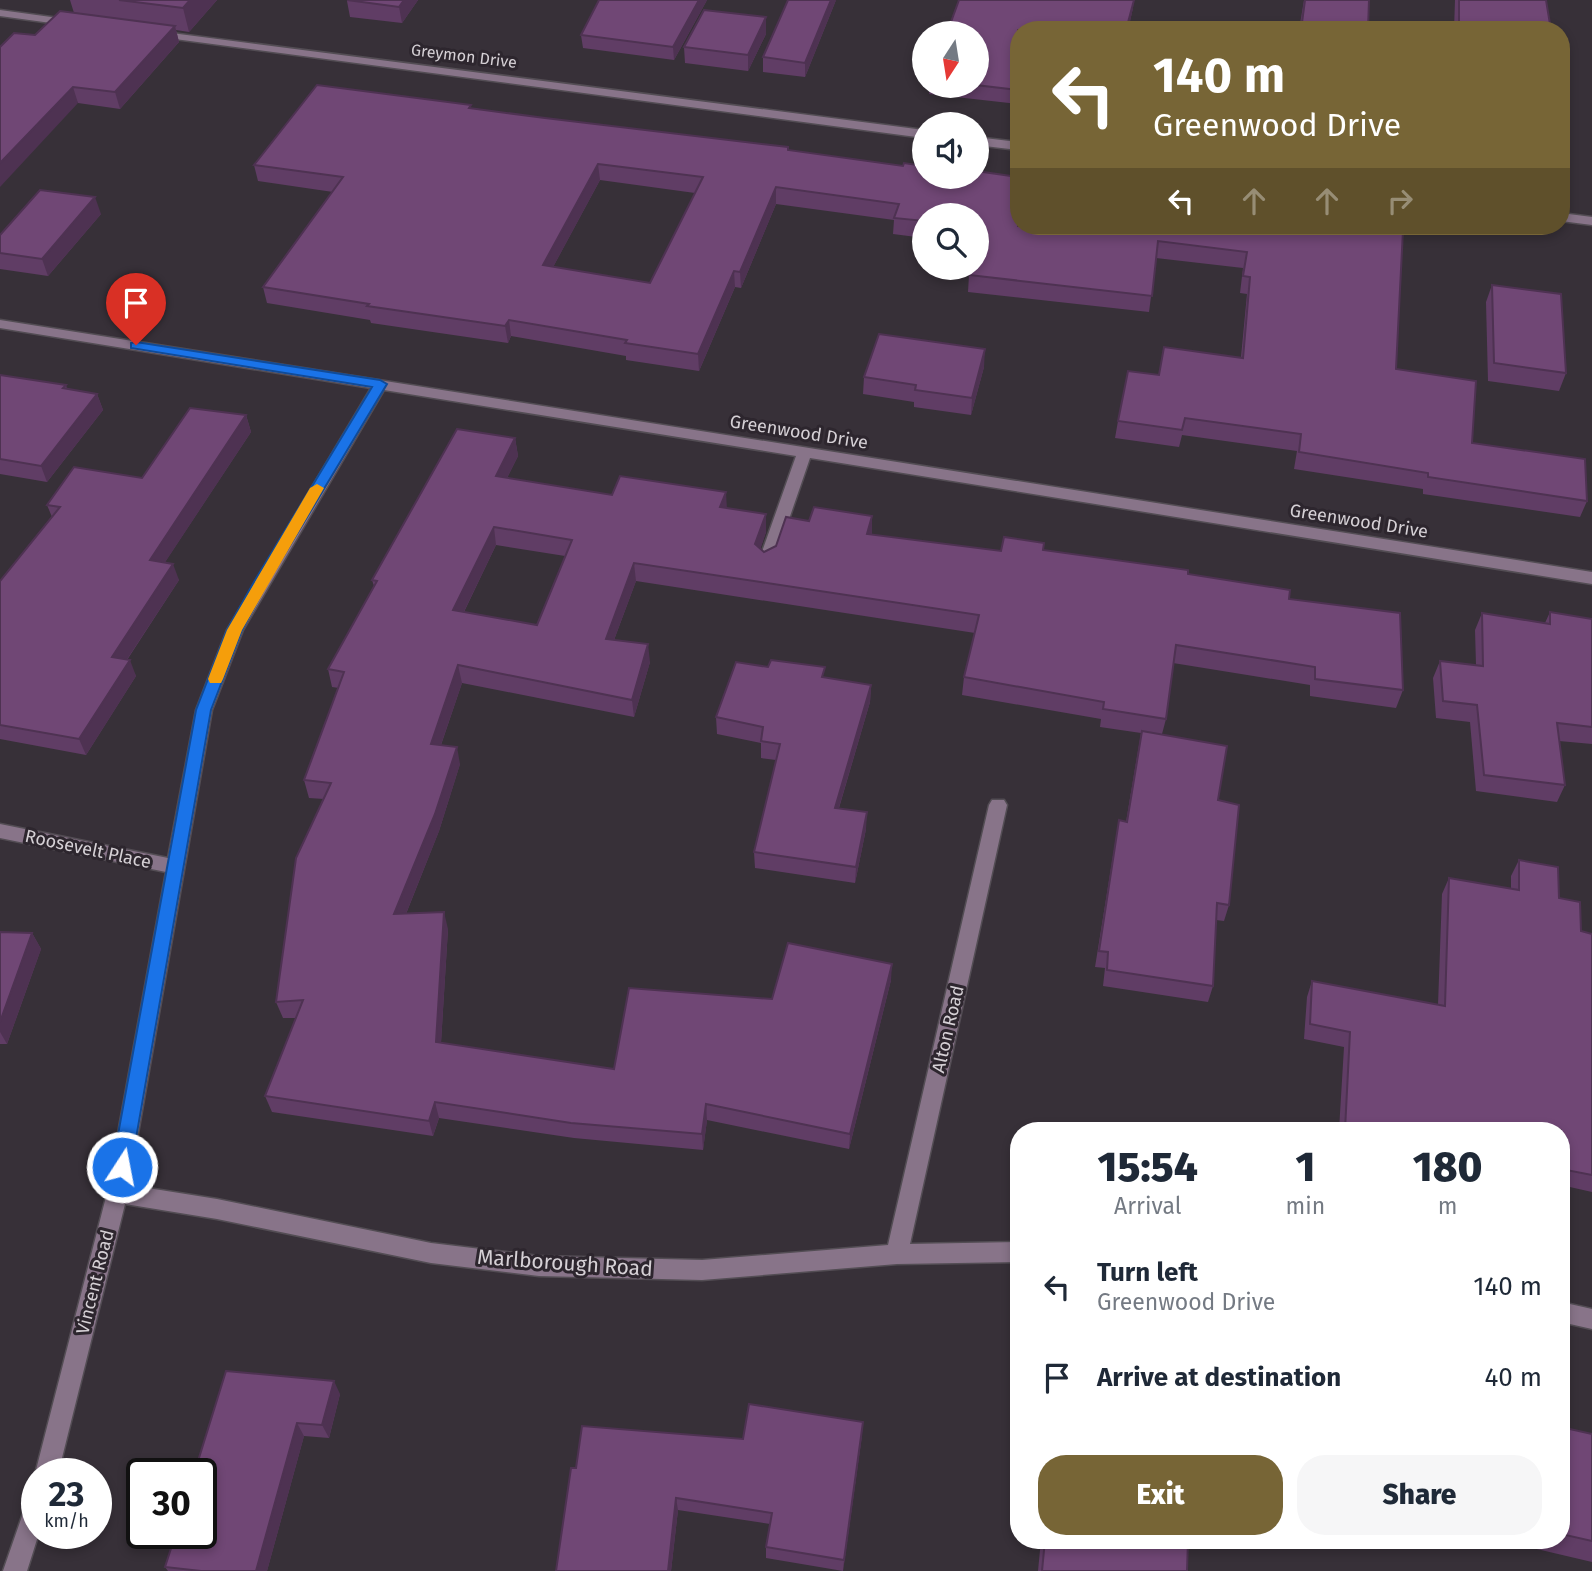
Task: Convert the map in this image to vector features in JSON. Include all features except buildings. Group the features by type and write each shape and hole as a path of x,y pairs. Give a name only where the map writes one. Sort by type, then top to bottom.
{"street":[{"path":"0,13 80,24"},
{"name":"Greymon Drive","path":"149,33 912,132"},
{"path":"989,143 1010,145"},
{"path":"1570,218 1592,221"},
{"name":"Greenwood Drive","path":"0,324 1592,578"},
{"name":"Vincent Road","path":"50,1458 117,1193 204,710 234,630 380,384"},
{"path":"766,563 805,452"},
{"name":"Alton Road","path":"897,1254 998,804"},
{"name":"Roosevelt Place","path":"0,831 176,867"},
{"name":"Marlborough Road","path":"117,1193 218,1209 431,1253 539,1266 702,1270 897,1254 1010,1252"},
{"path":"1570,1314 1592,1319"},
{"path":"15,1571 22,1549"}],"slow traffic":[{"path":"215,679 234,630 317,488"}],"route":[{"path":"122,1167 161,960 186,796 204,710 234,630 380,384 136,345"}]}
